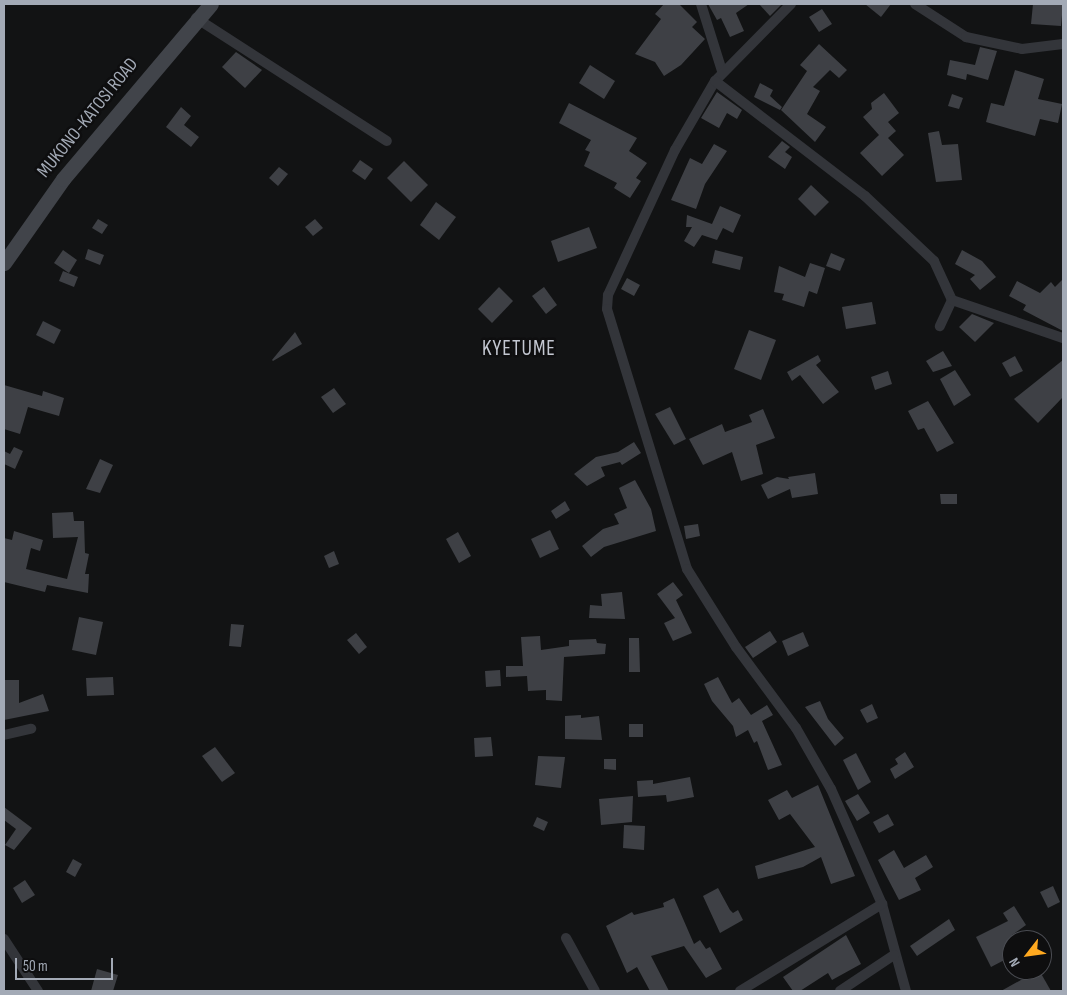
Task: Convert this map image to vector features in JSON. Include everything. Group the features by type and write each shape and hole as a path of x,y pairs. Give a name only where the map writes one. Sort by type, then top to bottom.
{"main road":[{"name":"MUKONO-KATOSI ROAD","path":"4,263 63,179 196,18 211,4"}],"street":[{"path":"701,4 722,71"},
{"path":"791,4 722,71 675,150 608,295 609,322 687,569 736,647 796,728 831,790 882,904 894,955 906,991"},
{"path":"915,4 966,37 1022,49 1063,44"},
{"path":"196,18 387,141"},
{"path":"715,82 865,196 934,261 952,300 1063,338"},
{"path":"940,326 952,300"},
{"path":"4,735 31,729"},
{"path":"740,991 882,904"},
{"path":"566,938 595,991"},
{"path":"4,940 38,991"},
{"path":"840,991 894,955"}],"building":[{"path":"664,4 679,4 697,22 692,27 705,39 681,65 664,76 655,62 635,54 661,19 655,14"},
{"path":"708,4 749,4 736,13 744,31 730,37 721,18 717,20"},
{"path":"759,4 782,4 770,16"},
{"path":"865,4 891,4 881,17"},
{"path":"1033,4 1063,4 1061,26 1031,24"},
{"path":"822,9 832,24 819,32 809,17"},
{"path":"819,44 847,70 839,78 830,70 813,87 820,91 807,114 826,127 815,142 781,110 807,71 800,65"},
{"path":"980,47 997,51 988,80 967,74 966,80 947,75 950,60 975,65"},
{"path":"236,52 262,70 245,88 222,67"},
{"path":"590,65 615,81 604,99 579,83"},
{"path":"1015,70 1044,79 1038,99 1062,104 1058,123 1040,119 1035,136 986,122 991,103 1004,106"},
{"path":"760,83 773,90 770,96 782,107 780,110 754,97"},
{"path":"717,92 742,110 737,119 727,113 719,128 701,118"},
{"path":"884,93 899,113 888,122 896,131 888,138 904,155 882,176 860,153 879,135 863,117 872,109 871,103"},
{"path":"952,94 963,98 959,109 948,106"},
{"path":"569,103 637,138 629,151 647,163 636,178 641,181 630,198 614,188 617,183 584,166 590,152 585,150 591,140 559,123"},
{"path":"181,107 191,116 184,125 199,137 191,147 166,127"},
{"path":"939,131 942,145 958,144 962,180 936,182 928,133"},
{"path":"782,141 790,147 785,152 792,157 785,169 768,157"},
{"path":"714,144 727,151 705,184 696,209 671,200 690,158 702,164"},
{"path":"360,160 373,169 365,180 352,171"},
{"path":"404,161 428,185 411,202 387,178"},
{"path":"279,167 288,174 278,186 269,178"},
{"path":"811,185 829,202 815,216 798,199"},
{"path":"436,202 456,217 439,240 420,225"},
{"path":"720,206 741,215 733,233 723,228 717,240 702,235 694,247 684,241 692,227 686,227 687,215 712,224"},
{"path":"98,219 108,225 102,234 92,228"},
{"path":"315,219 323,228 313,236 305,227"},
{"path":"589,227 597,248 558,262 551,241"},
{"path":"88,249 104,255 100,265 85,259"},
{"path":"63,250 77,260 69,273 54,263"},
{"path":"715,250 743,257 740,270 712,263"},
{"path":"962,250 982,261 996,277 980,290 970,279 975,275 955,264"},
{"path":"831,253 845,259 840,271 826,266"},
{"path":"810,263 825,268 817,294 809,291 804,307 782,300 784,294 774,292 779,266 805,277"},
{"path":"63,271 78,277 74,287 59,281"},
{"path":"627,278 640,285 634,296 621,289"},
{"path":"1063,279 1063,331 1023,310 1026,305 1009,296 1017,281 1040,293 1051,282 1055,287"},
{"path":"499,287 513,301 492,323 478,309"},
{"path":"544,287 557,305 546,314 532,296"},
{"path":"872,302 876,324 846,329 842,307"},
{"path":"972,314 994,323 975,342 959,327"},
{"path":"43,321 61,330 54,344 36,335"},
{"path":"749,330 776,340 761,380 734,369"},
{"path":"295,332 302,344 273,361 272,360"},
{"path":"943,351 952,366 933,372 926,361"},
{"path":"818,355 821,361 816,365 839,392 823,404 800,375 792,381 787,372"},
{"path":"1015,356 1023,371 1010,377 1002,363"},
{"path":"1063,360 1063,397 1038,423 1014,399"},
{"path":"955,370 971,395 954,406 940,379"},
{"path":"888,371 892,384 875,390 871,377"},
{"path":"4,385 42,396 43,391 64,398 59,416 28,407 20,434 4,429"},
{"path":"334,388 346,404 333,413 321,397"},
{"path":"928,401 954,443 937,452 924,428 918,430 908,411"},
{"path":"670,407 686,439 674,445 655,414"},
{"path":"763,409 775,438 756,445 763,474 741,481 732,452 703,465 689,439 722,424 725,432 752,422 749,415"},
{"path":"634,442 641,453 622,465 620,462 601,467 605,476 587,486 574,474 596,457 618,452"},
{"path":"14,447 23,451 15,469 4,464 4,451 10,454"},
{"path":"100,459 113,465 100,493 86,489"},
{"path":"815,473 818,494 792,498 790,489 768,499 761,485 777,477 789,479 788,477"},
{"path":"635,480 651,509 656,531 604,547 591,557 582,546 603,529 619,524 614,514 627,508 619,488"},
{"path":"940,494 957,494 957,504 941,504"},
{"path":"565,501 570,510 556,519 551,511"},
{"path":"73,512 74,521 84,521 85,553 89,554 85,574 89,574 88,593 47,585 45,592 4,582 4,538 12,540 14,531 43,540 40,551 31,548 26,569 67,579 78,537 53,538 52,513"},
{"path":"698,524 700,536 686,539 684,526"},
{"path":"550,530 559,549 540,558 531,539"},
{"path":"458,532 471,556 459,563 446,539"},
{"path":"334,551 339,564 329,568 324,556"},
{"path":"673,582 683,595 676,600 692,633 673,641 664,623 675,618 657,594"},
{"path":"622,592 625,619 589,618 590,605 602,606 601,594"},
{"path":"79,617 103,622 96,655 72,650"},
{"path":"231,624 244,625 241,647 229,646"},
{"path":"770,631 777,642 753,658 745,647"},
{"path":"803,632 809,646 788,656 782,641"},
{"path":"356,633 367,647 359,654 347,640"},
{"path":"540,636 541,650 569,646 569,640 596,639 597,643 606,644 605,654 564,657 562,701 546,700 546,690 528,691 527,676 506,677 506,666 523,666 521,637"},
{"path":"629,638 639,638 640,672 629,672"},
{"path":"500,670 501,686 486,687 485,671"},
{"path":"113,677 114,695 87,696 86,678"},
{"path":"718,677 732,703 739,698 751,715 767,705 773,715 762,721 782,765 768,770 757,741 754,743 748,730 736,737 733,726 712,701 704,684"},
{"path":"4,680 19,680 19,703 43,694 49,711 4,720"},
{"path":"820,701 828,719 844,738 835,746 805,707"},
{"path":"872,704 878,718 867,723 860,710"},
{"path":"581,715 581,718 599,716 602,740 565,739 565,716"},
{"path":"629,724 643,724 643,737 629,737"},
{"path":"491,737 493,756 475,757 474,738"},
{"path":"215,747 235,773 222,782 202,756"},
{"path":"905,752 914,767 895,779 890,769 898,764 895,759"},
{"path":"856,753 871,782 858,790 843,760"},
{"path":"538,756 565,757 561,788 535,785"},
{"path":"604,759 616,759 616,770 604,769"},
{"path":"690,777 694,797 667,802 666,795 638,797 637,781 653,780 653,784"},
{"path":"818,785 855,876 831,884 821,857 803,867 758,879 755,866 815,847 790,814 779,820 768,800 787,790 792,798"},
{"path":"858,794 870,813 857,821 845,801"},
{"path":"633,796 632,822 601,825 599,799"},
{"path":"4,807 32,828 14,850 5,845 16,829 4,820"},
{"path":"888,814 894,825 879,833 873,822"},
{"path":"537,817 548,822 544,831 533,826"},
{"path":"624,825 645,826 644,850 623,848"},
{"path":"894,850 904,868 926,855 933,867 915,878 921,890 899,900 878,860"},
{"path":"73,859 82,864 75,877 66,872"},
{"path":"25,880 35,895 22,903 13,888"},
{"path":"1053,886 1060,902 1048,908 1040,892"},
{"path":"718,888 730,910 733,913 738,910 743,920 720,933 703,896"},
{"path":"674,898 694,944 700,940 706,949 710,947 722,969 706,978 684,946 651,956 669,991 650,991 637,967 627,973 606,926 632,912 634,915 664,907 663,903"},
{"path":"1014,906 1026,925 1019,930 1002,930 1002,961 991,967 976,937 1008,921 1003,913"},
{"path":"949,919 955,930 917,956 910,946"},
{"path":"846,935 861,964 832,980 828,973 800,991 793,991 783,977"},
{"path":"97,969 118,975 113,991 91,991"},
{"path":"1021,980 1045,980 1051,991 1001,991"}],"district":[{"name":"KYETUME","path":"519,349"}]}
